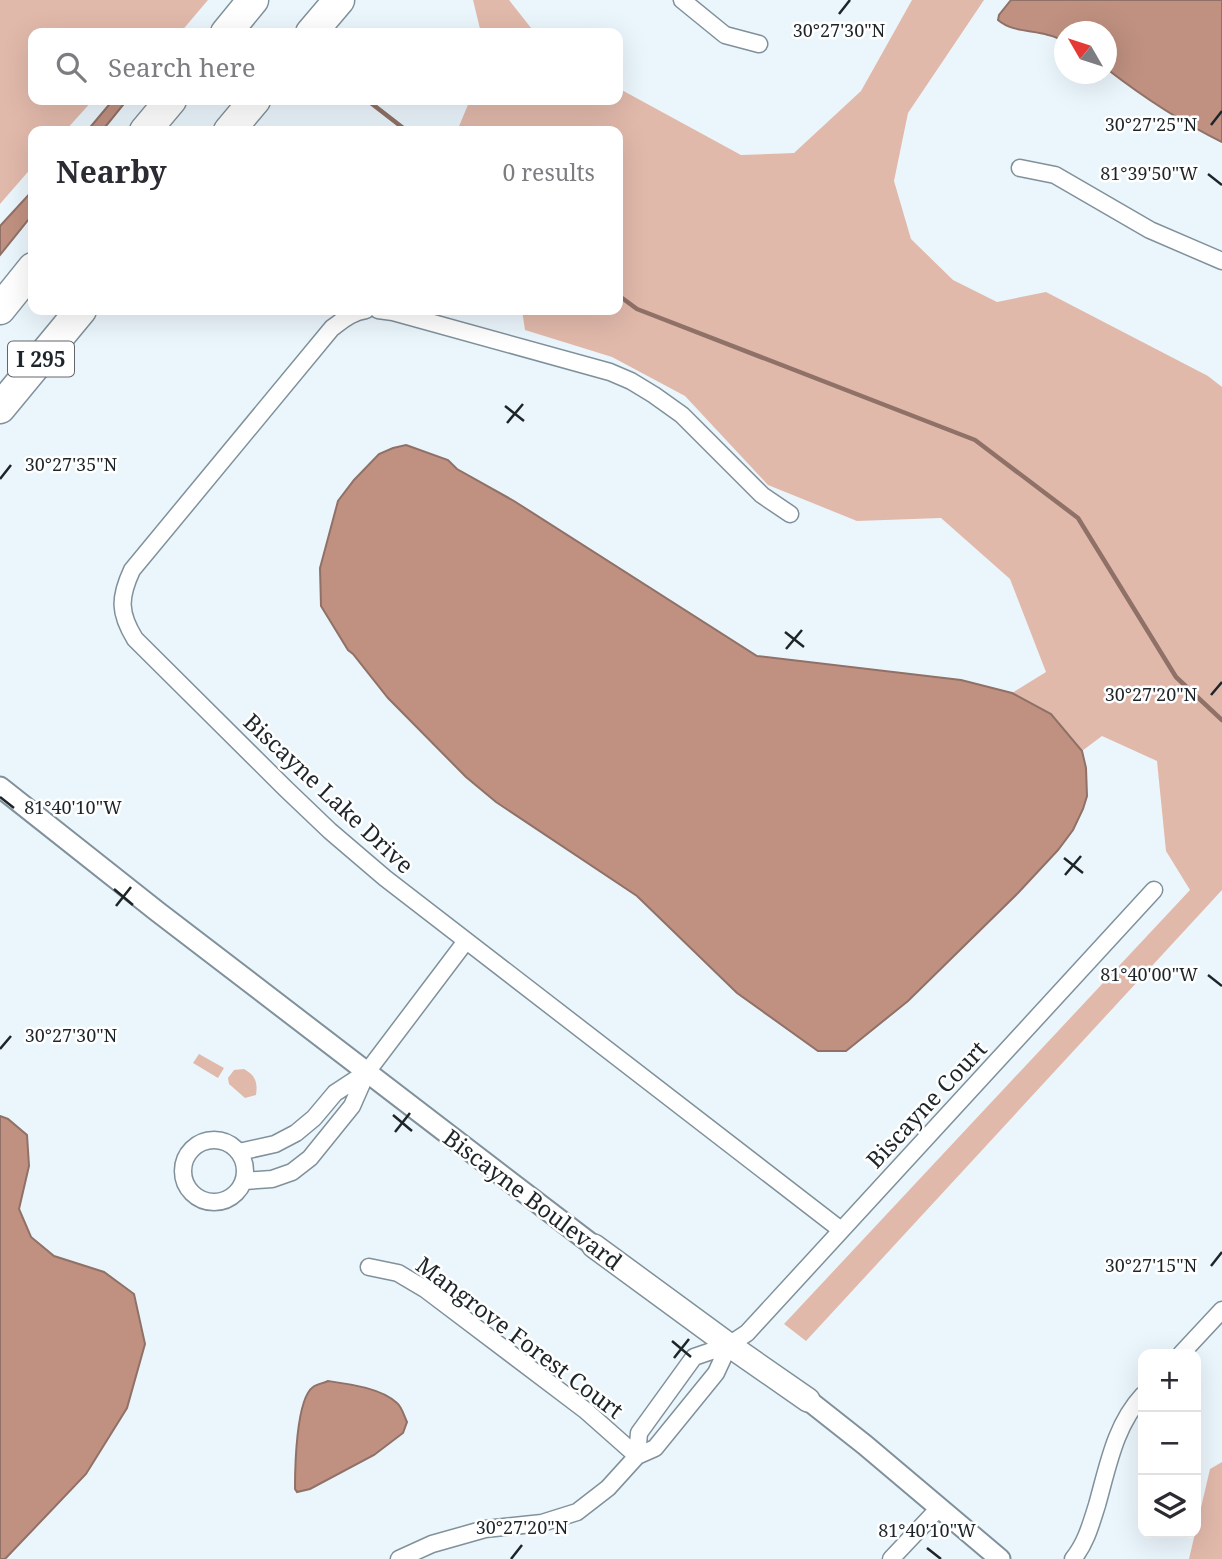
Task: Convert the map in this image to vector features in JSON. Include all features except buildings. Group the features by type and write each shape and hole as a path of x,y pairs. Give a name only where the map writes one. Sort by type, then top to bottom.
{"highway":[{"path":"230,28 253,0"},
{"path":"315,28 339,0"},
{"path":"149,126 167,105"},
{"path":"233,126 251,105"},
{"name":"I 295","path":"0,309 28,274"},
{"name":"I 295","path":"0,408 77,315"}],"main road":[{"name":"Biscayne Boulevard","path":"594,1246 808,1400"}],"street":[{"path":"682,0 725,35 759,44"},
{"path":"1020,168 1055,174 1150,230 1222,261"},
{"name":"Biscayne Lake Drive","path":"351,315 332,328 132,570 124,587 122,605 126,624 135,639 286,789 385,878 841,1230"},
{"path":"404,315 610,372 631,381 682,415 762,495 790,514"},
{"name":"Biscayne Boulevard","path":"0,787 158,912 594,1246"},
{"name":"Biscayne Court","path":"729,1345 747,1334 1154,890"},
{"path":"244,1181 272,1179 292,1171 310,1158 352,1106 367,1072 466,941"},
{"path":"239,1152 275,1144 296,1133 342,1088 367,1072"},
{"path":"213,1139 223,1141 232,1145 244,1161 244,1181 239,1190 222,1201 201,1200 192,1194 186,1185 183,1165 194,1147 213,1139"},
{"name":"Mangrove Forest Court","path":"369,1267 398,1273 425,1289 585,1410 637,1456"},
{"path":"1186,1349 1222,1310"},
{"path":"637,1456 639,1433 694,1357 729,1345"},
{"path":"400,1559 432,1544 485,1529 542,1523 578,1512 608,1488 637,1456 655,1448 716,1373 729,1345"},
{"name":"Biscayne Boulevard","path":"808,1400 1000,1559"},
{"path":"1073,1559 1088,1534 1116,1438 1125,1419 1138,1402"},
{"path":"891,1559 939,1508"}],"shaded area":[{"path":"0,0 208,0 184,28 28,28 28,105 88,105 70,126 28,126 28,172 0,204"},
{"path":"473,0 509,0 531,28 480,28"},
{"path":"912,0 984,0 908,113 894,181 911,239 953,280 997,302 1046,292 1208,376 1222,387 1222,890 806,1341 784,1324 1190,890 1166,851 1157,761 1102,736 1082,751 1051,714 1012,693 1046,672 1010,579 941,518 857,521 768,485 685,396 612,357 525,330 523,315 623,315 623,126 459,126 468,105 623,105 623,91 741,155 794,153 861,91"},
{"path":"1011,0 1222,0 1222,142 1163,108 1117,76 1117,21 1054,21 1054,37 1009,27 998,20"},
{"path":"109,105 123,105 106,126 91,126"},
{"path":"28,195 28,220 0,255 0,226"},
{"path":"406,445 448,460 457,469 514,501 757,656 961,680 1012,693 1051,714 1082,751 1086,768 1087,796 1073,830 1018,893 908,1001 846,1051 818,1051 737,993 637,896 496,802 466,777 388,698 348,650 321,606 320,568 338,501 379,454"},
{"path":"199,1054 224,1068 218,1078 193,1063"},
{"path":"244,1069 253,1076 257,1086 256,1095 245,1098 229,1084 228,1078 234,1070"},
{"path":"0,1116 8,1119 27,1135 29,1166 19,1209 31,1237 54,1256 104,1272 134,1294 145,1344 127,1408 86,1474 5,1559 0,1559"},
{"path":"328,1381 364,1387 390,1398 402,1409 407,1422 403,1433 374,1455 310,1489 297,1492 296,1451 303,1405 313,1387"},
{"path":"1222,1462 1222,1559 1189,1559 1194,1538 1201,1538 1201,1508 1210,1469"}],"waterway":[{"path":"373,105 401,126"},
{"path":"623,299 637,309 975,440 1078,518 1176,677 1222,720"}]}
